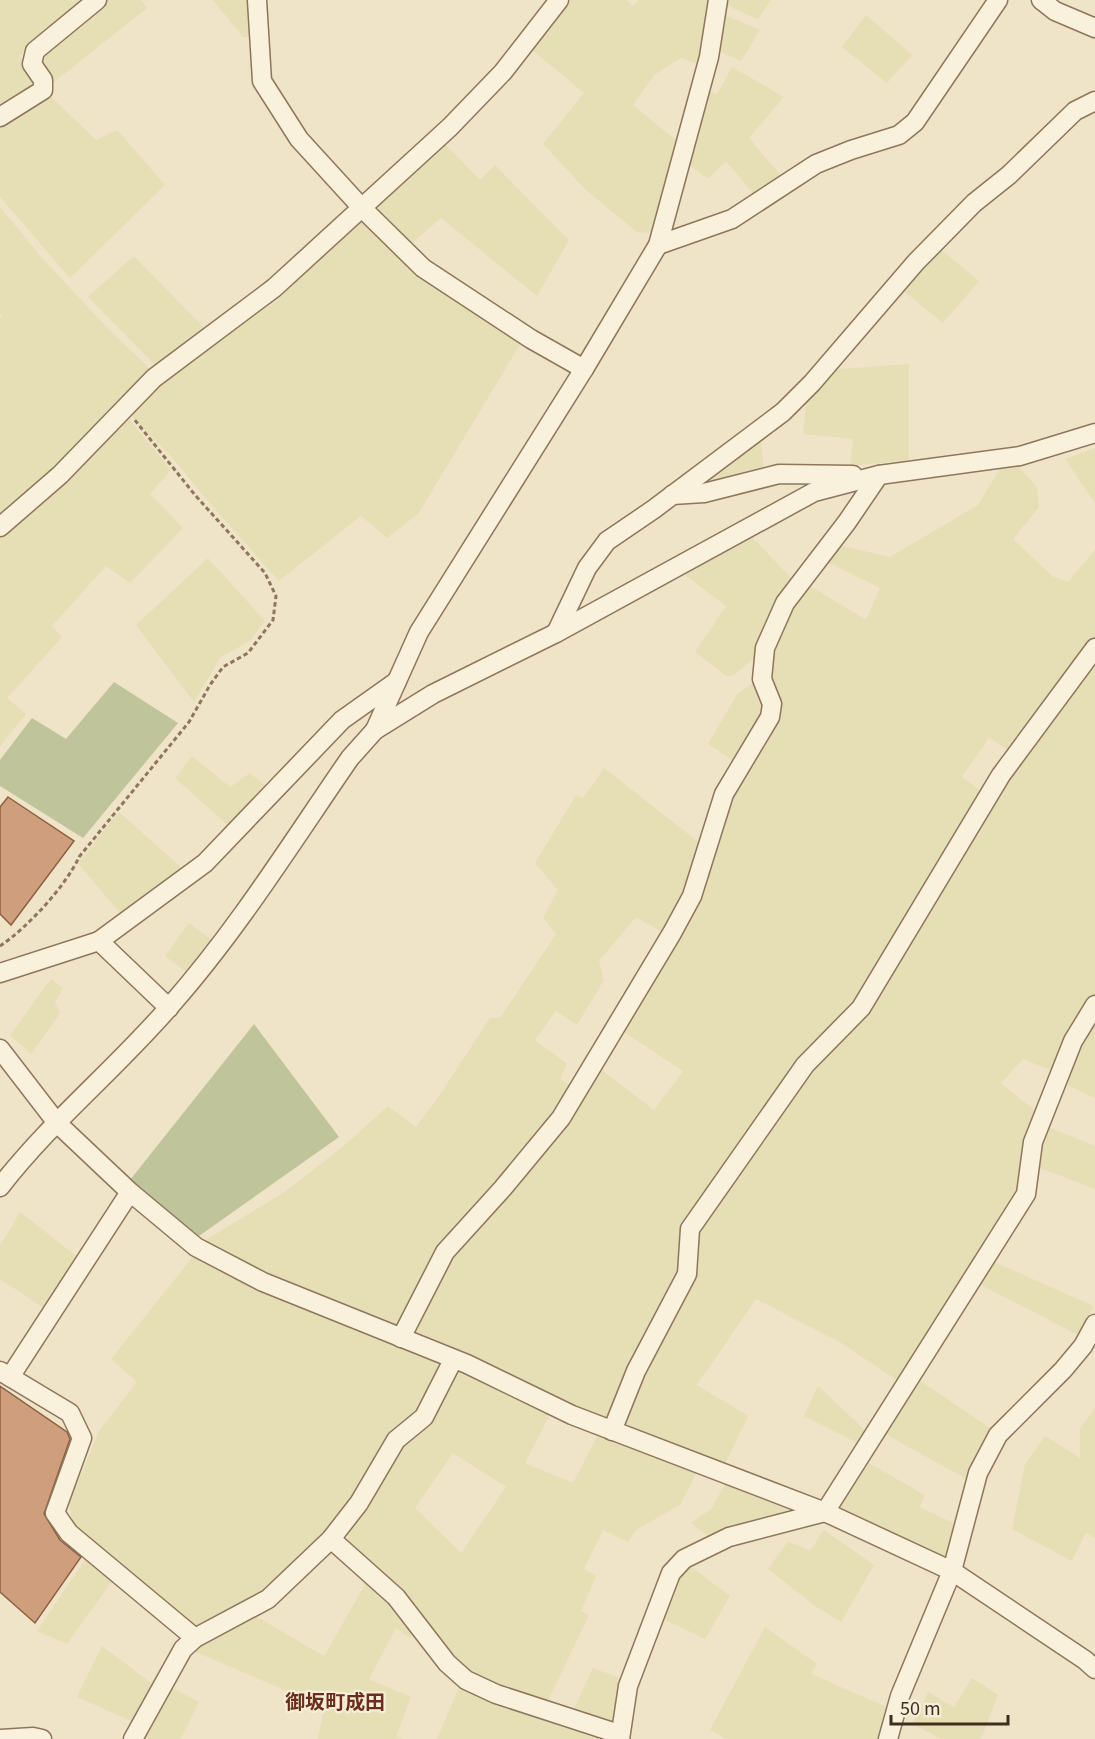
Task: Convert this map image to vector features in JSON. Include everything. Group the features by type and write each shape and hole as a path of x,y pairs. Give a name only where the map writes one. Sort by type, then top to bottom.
{"street":[{"path":"0,117 43,90 43,80 32,64 35,51 97,0"},
{"path":"257,0 262,81 299,139 362,208 423,268 531,339 584,369"},
{"path":"0,527 60,475 167,366 274,288 450,127 503,72 560,0"},
{"path":"375,730 419,632 584,369 658,245 709,57 718,0"},
{"path":"658,245 732,219 816,164 899,135 915,122 998,0"},
{"path":"1041,0 1055,11 1095,28"},
{"path":"556,633 587,568 608,541 783,412 812,383 916,262 974,203 1009,175 1075,111 1095,100"},
{"path":"0,1187 23,1157 169,1008 212,958 350,758 375,730 434,694 556,633 814,492 879,475 1020,456 1095,433"},
{"path":"672,495 704,493 778,474 879,475"},
{"path":"401,1338 445,1252 503,1188 561,1118 672,933 692,896 724,794 771,717 772,704 762,679 765,648 785,603 879,475"},
{"path":"612,1431 636,1371 687,1274 690,1229 805,1065 861,1008 1001,775 1095,648"},
{"path":"0,973 99,941 205,862 342,720 397,680"},
{"path":"99,941 169,1008"},
{"path":"331,1539 396,1597 447,1663 466,1680 496,1694 620,1736 633,1675 671,1573 684,1559 729,1538 825,1512 1026,1194 1033,1142 1073,1041 1095,1005"},
{"path":"0,1048 57,1123 130,1192 196,1247 263,1282 467,1364 572,1415 825,1512 952,1572 1085,1660 1095,1669"},
{"path":"130,1192 5,1374 70,1413 82,1438 55,1513 69,1533 195,1638"},
{"path":"888,1739 900,1696 952,1572 978,1473 998,1435 1063,1370 1083,1346 1095,1324"},
{"path":"133,1739 183,1649 195,1638 268,1599 331,1539 359,1503 396,1440 424,1417 453,1360"},
{"path":"0,1739 33,1737 42,1739"}],"path":[{"path":"0,946 10,939 59,890 79,857 189,722 223,667 248,653 273,620 276,596 265,573 195,495 125,409"}],"shaded area":[{"path":"0,0 90,0 19,56 36,78 34,89 0,112"},
{"path":"104,0 141,0 147,8 54,82 38,60"},
{"path":"213,0 253,0 255,37 243,37"},
{"path":"567,0 626,0 633,6 638,0 710,0 700,65 681,58 654,75 633,105 678,142 651,233 637,232 587,191 543,144 584,93 530,48"},
{"path":"726,0 771,0 758,19 725,5"},
{"path":"725,15 760,30 741,61 719,51"},
{"path":"866,15 912,55 887,83 842,47"},
{"path":"732,67 784,97 749,138 783,178 756,197 726,161 708,179 687,163 708,91 717,94"},
{"path":"47,93 96,140 117,130 165,185 70,278 0,197 0,124"},
{"path":"442,141 480,180 495,165 569,240 537,296 441,218 409,246 371,208"},
{"path":"0,207 43,259 108,329 148,367 148,379 0,521 0,319 2,317 0,314"},
{"path":"361,218 524,338 418,514 387,538 361,516 279,581 175,461 125,409 212,342 273,304"},
{"path":"939,248 979,281 943,323 900,288"},
{"path":"134,256 208,332 159,369 88,297"},
{"path":"909,364 909,460 850,466 853,439 803,434 807,395 827,370"},
{"path":"128,418 171,470 150,494 183,528 130,583 106,566 52,626 62,637 7,698 26,714 0,746 0,533"},
{"path":"760,435 764,469 700,486 696,479"},
{"path":"1095,448 1095,503 1065,459"},
{"path":"1017,465 1037,487 1039,507 1013,539 1052,576 1068,582 1095,550 1095,635 1012,752 989,738 962,777 984,793 854,1005 816,1041 681,1229 678,1274 609,1421 411,1334 449,1255 599,1068 654,1110 683,1071 621,1030 730,796 778,718 779,696 767,678 771,651 789,610 809,585 866,620 880,588 825,561 838,545 890,557 978,505 1001,467"},
{"path":"752,537 795,582 774,608 755,657 734,675 726,676 695,652 726,606 685,575"},
{"path":"208,558 265,621 250,641 220,658 194,702 136,625"},
{"path":"1095,657 1095,996 1055,1072 1023,1059 1001,1083 1039,1114 1021,1183 901,1383 841,1343 756,1299 697,1385 748,1416 725,1464 621,1426 694,1238 807,1071"},
{"path":"756,681 768,706 737,763 708,744 738,693"},
{"path":"192,756 230,787 250,773 268,788 230,827 175,778"},
{"path":"604,768 701,844 687,893 665,934 636,917 599,961 604,980 577,1025 556,1011 535,1040 567,1064 560,1079 572,1087 541,1136 399,1326 392,1329 323,1301 201,1243 286,1191 346,1144 388,1106 416,1127 490,1018 500,1018 556,934 543,918 558,890 535,863 576,795 583,798"},
{"path":"119,812 185,871 124,918 78,863"},
{"path":"189,923 217,944 192,976 165,956"},
{"path":"51,979 63,988 55,1002 60,1013 31,1054 10,1035"},
{"path":"1095,1012 1095,1098 1064,1084"},
{"path":"1046,1126 1095,1146 1095,1189 1035,1166"},
{"path":"20,1212 80,1259 47,1310 0,1279 0,1246"},
{"path":"195,1254 446,1364 421,1415 331,1530 265,1592 196,1630 73,1526 69,1503 99,1431 137,1382 111,1359"},
{"path":"994,1262 1094,1306 1078,1335 979,1284"},
{"path":"464,1368 551,1412 525,1463 573,1483 600,1431 699,1468 680,1505 636,1530 628,1542 603,1530 584,1569 596,1576 581,1611 589,1615 547,1703 479,1683 348,1547 348,1531 403,1445 455,1372","holes":["453,1453 506,1487 461,1553 415,1508"]},
{"path":"916,1378 993,1430 968,1480 882,1432"},
{"path":"818,1386 867,1432 859,1444 804,1416"},
{"path":"1095,1407 1095,1538 1086,1533 1072,1561 1012,1529 1025,1464 1045,1436 1080,1458 1080,1429"},
{"path":"865,1461 925,1495 920,1507 957,1525 947,1562 836,1508"},
{"path":"727,1481 795,1507 775,1520 711,1538 691,1523 711,1509"},
{"path":"824,1530 874,1565 841,1622 818,1608 768,1569 788,1541 810,1551"},
{"path":"87,1557 113,1580 67,1644 37,1631"},
{"path":"686,1563 730,1596 705,1639 660,1617 674,1577"},
{"path":"366,1583 417,1630 410,1638 396,1628 369,1679 411,1697 396,1736 404,1739 318,1739 324,1707 191,1650 254,1615 324,1656"},
{"path":"765,1627 817,1664 811,1674 889,1708 879,1739 726,1739 710,1730"},
{"path":"102,1646 155,1686 136,1723 77,1697"},
{"path":"593,1668 625,1680 618,1722 612,1728 572,1713"},
{"path":"972,1678 998,1695 981,1739 941,1739 913,1724 928,1692 954,1707"},
{"path":"460,1685 612,1739 437,1739"},
{"path":"168,1686 199,1702 181,1739 139,1739"}],"green space":[{"path":"114,682 178,723 83,838 0,786 0,760 32,718 66,739"},
{"path":"254,1024 339,1137 199,1236 130,1180"}],"building":[{"path":"8,797 74,841 11,925 0,914 0,807"},
{"path":"0,1386 67,1432 70,1439 44,1514 60,1540 81,1557 35,1623 0,1592"}],"district":[{"name":"御坂町成田","path":"335,1702"}]}
